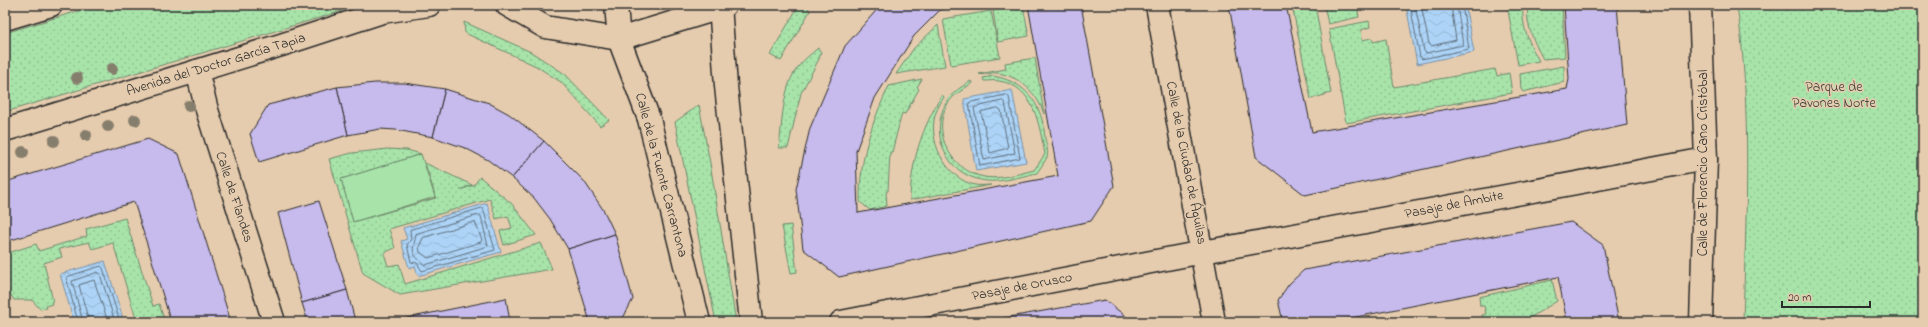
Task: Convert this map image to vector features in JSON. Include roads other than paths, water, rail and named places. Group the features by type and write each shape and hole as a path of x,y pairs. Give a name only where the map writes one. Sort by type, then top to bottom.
{"street":[{"path":"5,19 51,5"},
{"name":"Avenida del Doctor García Tapia","path":"5,130 382,12 429,5"},
{"path":"506,5 545,27 619,39 722,6 726,86 752,322"},
{"name":"Calle de la Fuente Carrantona","path":"616,5 619,39 649,119 699,322"},
{"name":"Calle de la Ciudad de Águilas","path":"1157,5 1203,252 1214,322"},
{"name":"Calle de Florencio Cano Cristóbal","path":"1700,5 1706,159 1701,322"},
{"name":"Calle de Flandes","path":"197,71 207,110 274,322"},
{"name":"Pasaje de Ambite","path":"1203,252 1706,159"},
{"name":"Pasaje de Orusco","path":"841,322 1203,252"}],"water":[{"path":"1406,5 1465,5 1474,52 1417,64"},
{"path":"1012,90 1026,162 976,171 964,99"},
{"path":"487,203 501,252 418,276 415,266 409,268 401,241 407,239 403,228"},
{"path":"105,261 124,322 74,322 60,274"}],"park label":[{"name":"Parque de Pavones Norte","path":"1834,96"}]}
